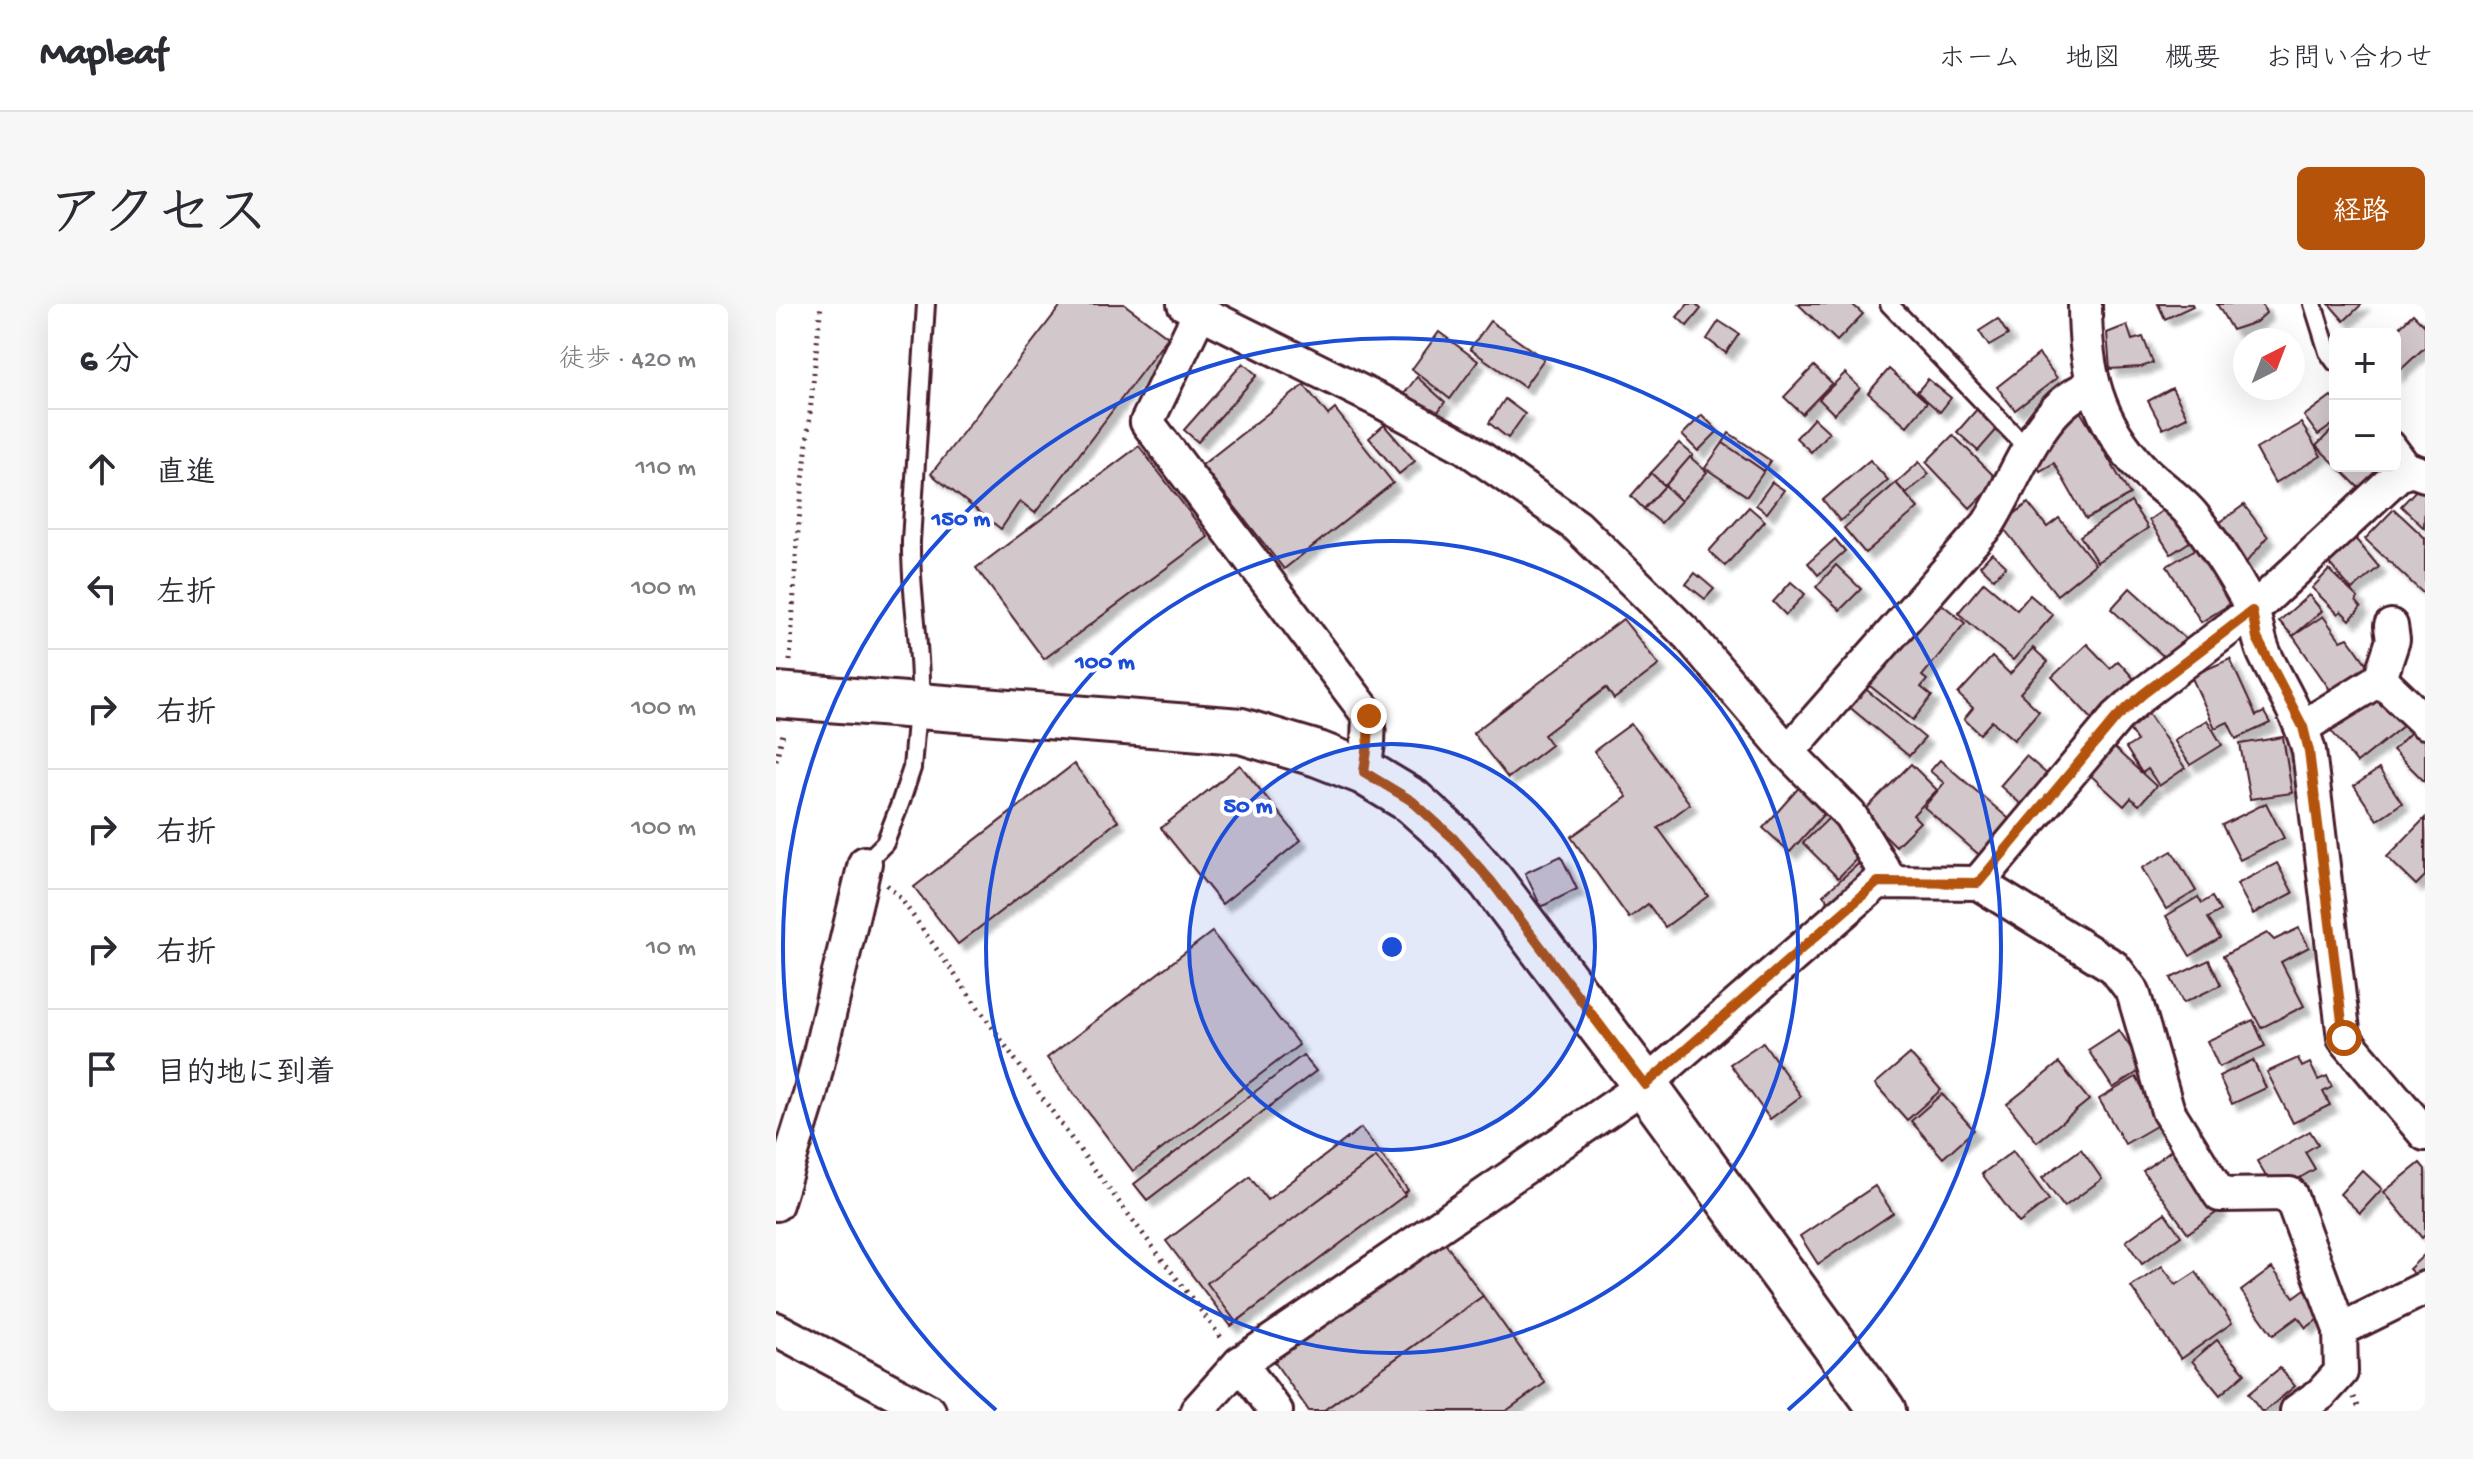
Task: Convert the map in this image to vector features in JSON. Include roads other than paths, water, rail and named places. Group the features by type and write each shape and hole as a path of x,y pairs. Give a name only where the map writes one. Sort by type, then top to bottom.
{"street":[{"path":"2085,304 2085,346 2092,386 2119,440 2147,474 2192,515 2252,611 2257,638 2303,727 2309,751 2344,1038 2425,1134"},
{"path":"1364,772 1369,716 1147,422 1192,308 1380,401 1465,447 1577,526 1689,636 1788,752 1850,815 1891,882"},
{"path":"1788,752 1988,524 2005,498 2027,448 2066,400 2092,386"},
{"path":"1978,883 2117,717 2252,611 2398,475 2418,472"},
{"path":"2303,727 2380,679 2393,640 2391,626"},
{"path":"2380,679 2425,722"},
{"path":"784,696 1241,731 1318,754 1364,772 1412,801 1453,838 1491,881 1645,1085 1883,1411"},
{"path":"776,1204 810,1095 865,863"},
{"path":"1197,1411 1240,1363 1645,1085 1878,882 1891,882 1978,883 2114,967 2133,992 2168,1111 2220,1195 2290,1194 2340,1330 2341,1372 2321,1394 2297,1411"},
{"path":"2340,1330 2425,1288"},
{"path":"776,1329 929,1411"},
{"path":"1240,1363 1276,1411"}],"lane":[{"path":"920,686 919,630 911,575 911,541 926,304"},
{"path":"1889,304 2027,448"},
{"path":"2313,304 2329,353"},
{"path":"2401,449 2418,472"},
{"path":"865,863 885,843 900,804 912,768 916,721"}]}
